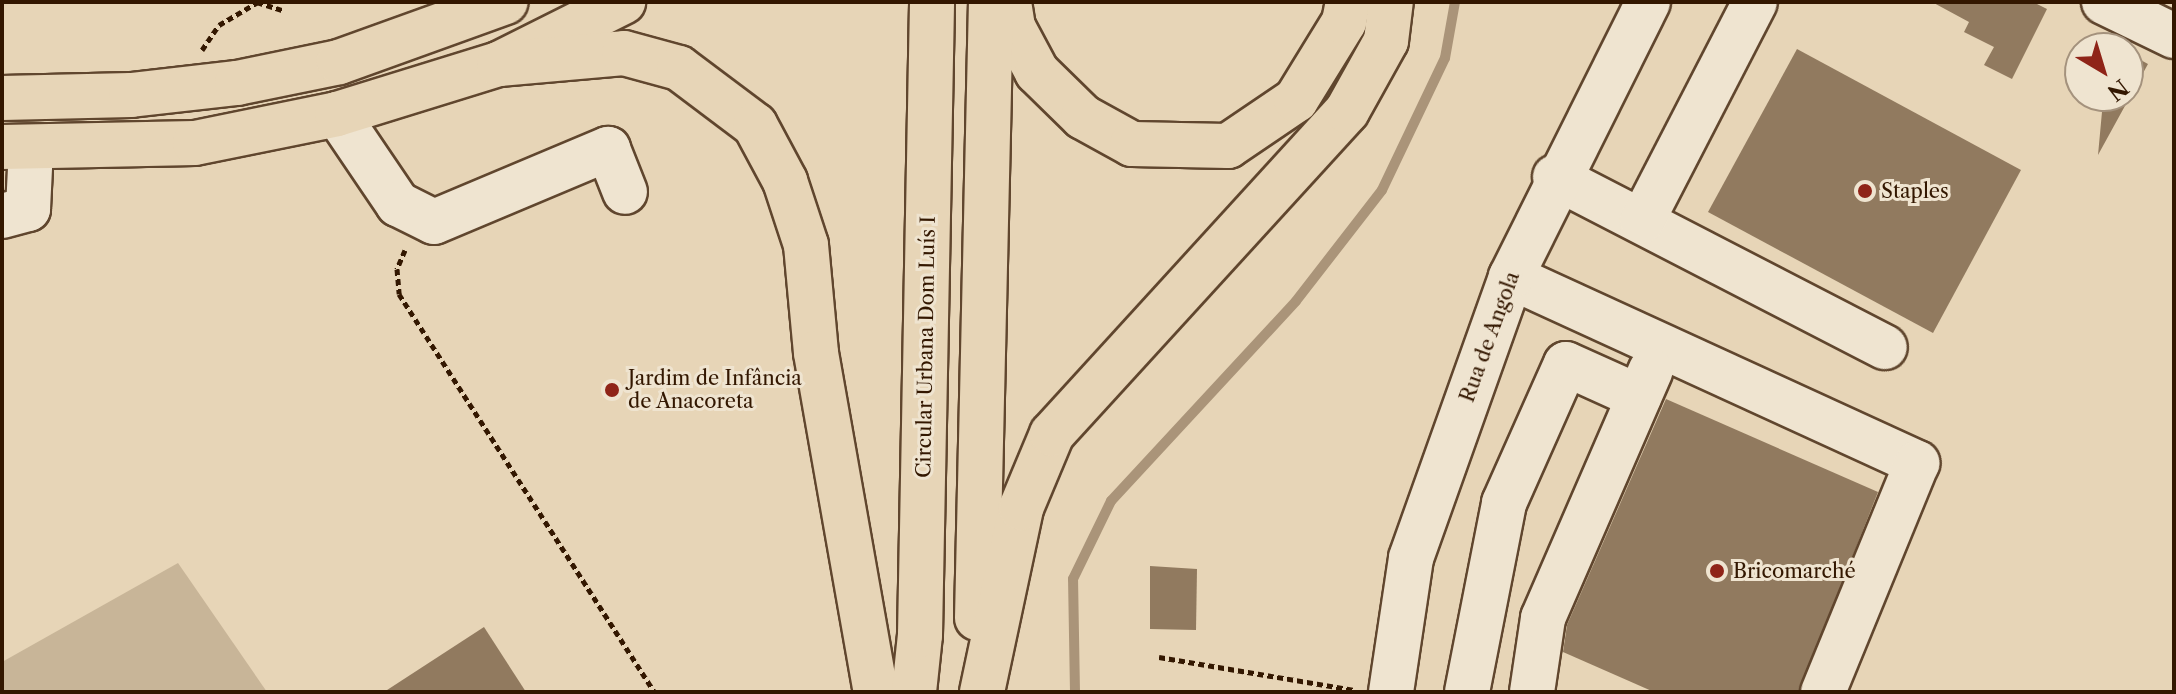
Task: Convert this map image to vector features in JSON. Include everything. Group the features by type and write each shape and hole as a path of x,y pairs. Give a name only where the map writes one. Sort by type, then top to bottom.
{"main road":[{"path":"2,98 131,95 237,83 339,62 506,2"},
{"path":"17,147 195,143 337,114 499,64 623,2"},
{"name":"Circular Urbana Dom Luís I","path":"914,692 920,635 932,2"},
{"path":"979,692 991,2"},
{"path":"1009,2 1013,27 1037,72 1083,117 1132,144 1228,146 1296,100 1344,22 1348,2"},
{"path":"979,692 1021,508 1052,434 1347,111 1386,41 1391,2"},
{"path":"499,64 624,53 679,68 755,125 785,181 806,245 816,353 876,692"}],"street":[{"name":"Rua de Angola","path":"1391,692 1411,558 1511,277 1555,177 1648,2"},
{"path":"1642,221 1755,2"},
{"path":"2104,2 2174,36"},
{"path":"337,114 398,204 434,222 608,149 625,192"},
{"path":"2,216 28,209 17,147"},
{"path":"1555,177 1885,347"},
{"path":"1511,277 1917,463 1823,692"},
{"path":"1532,692 1543,618 1662,345"},
{"path":"1467,692 1504,503 1566,364 1639,397"}],"path":[{"path":"199,54 219,25 257,2 285,11"},
{"path":"418,214 397,269 399,294 655,692"},
{"path":"1159,657 1367,692"}],"shaded area":[{"path":"178,563 267,692 2,692 2,662"}],"building":[{"path":"1932,2 2033,2 2047,9 2012,79 1984,65 1994,47 1964,32 1969,22"},
{"name":"Staples","path":"1797,49 2021,170 1933,333 1708,212"},
{"path":"2102,112 2122,112 2098,155"},
{"name":"Bricomarché","path":"1666,399 1878,492 1799,692 1654,692 1563,652 1567,625"},
{"path":"1150,566 1197,569 1196,630 1150,629"},
{"path":"484,627 526,692 384,692"}],"waterway":[{"path":"1075,692 1073,579 1111,501 1296,301 1382,190 1445,58 1455,2"}],"place":[{"name":"Staples","path":"1865,191"},
{"name":"Jardim de Infância de Anacoreta","path":"612,390"},
{"name":"Bricomarché","path":"1717,571"}]}
